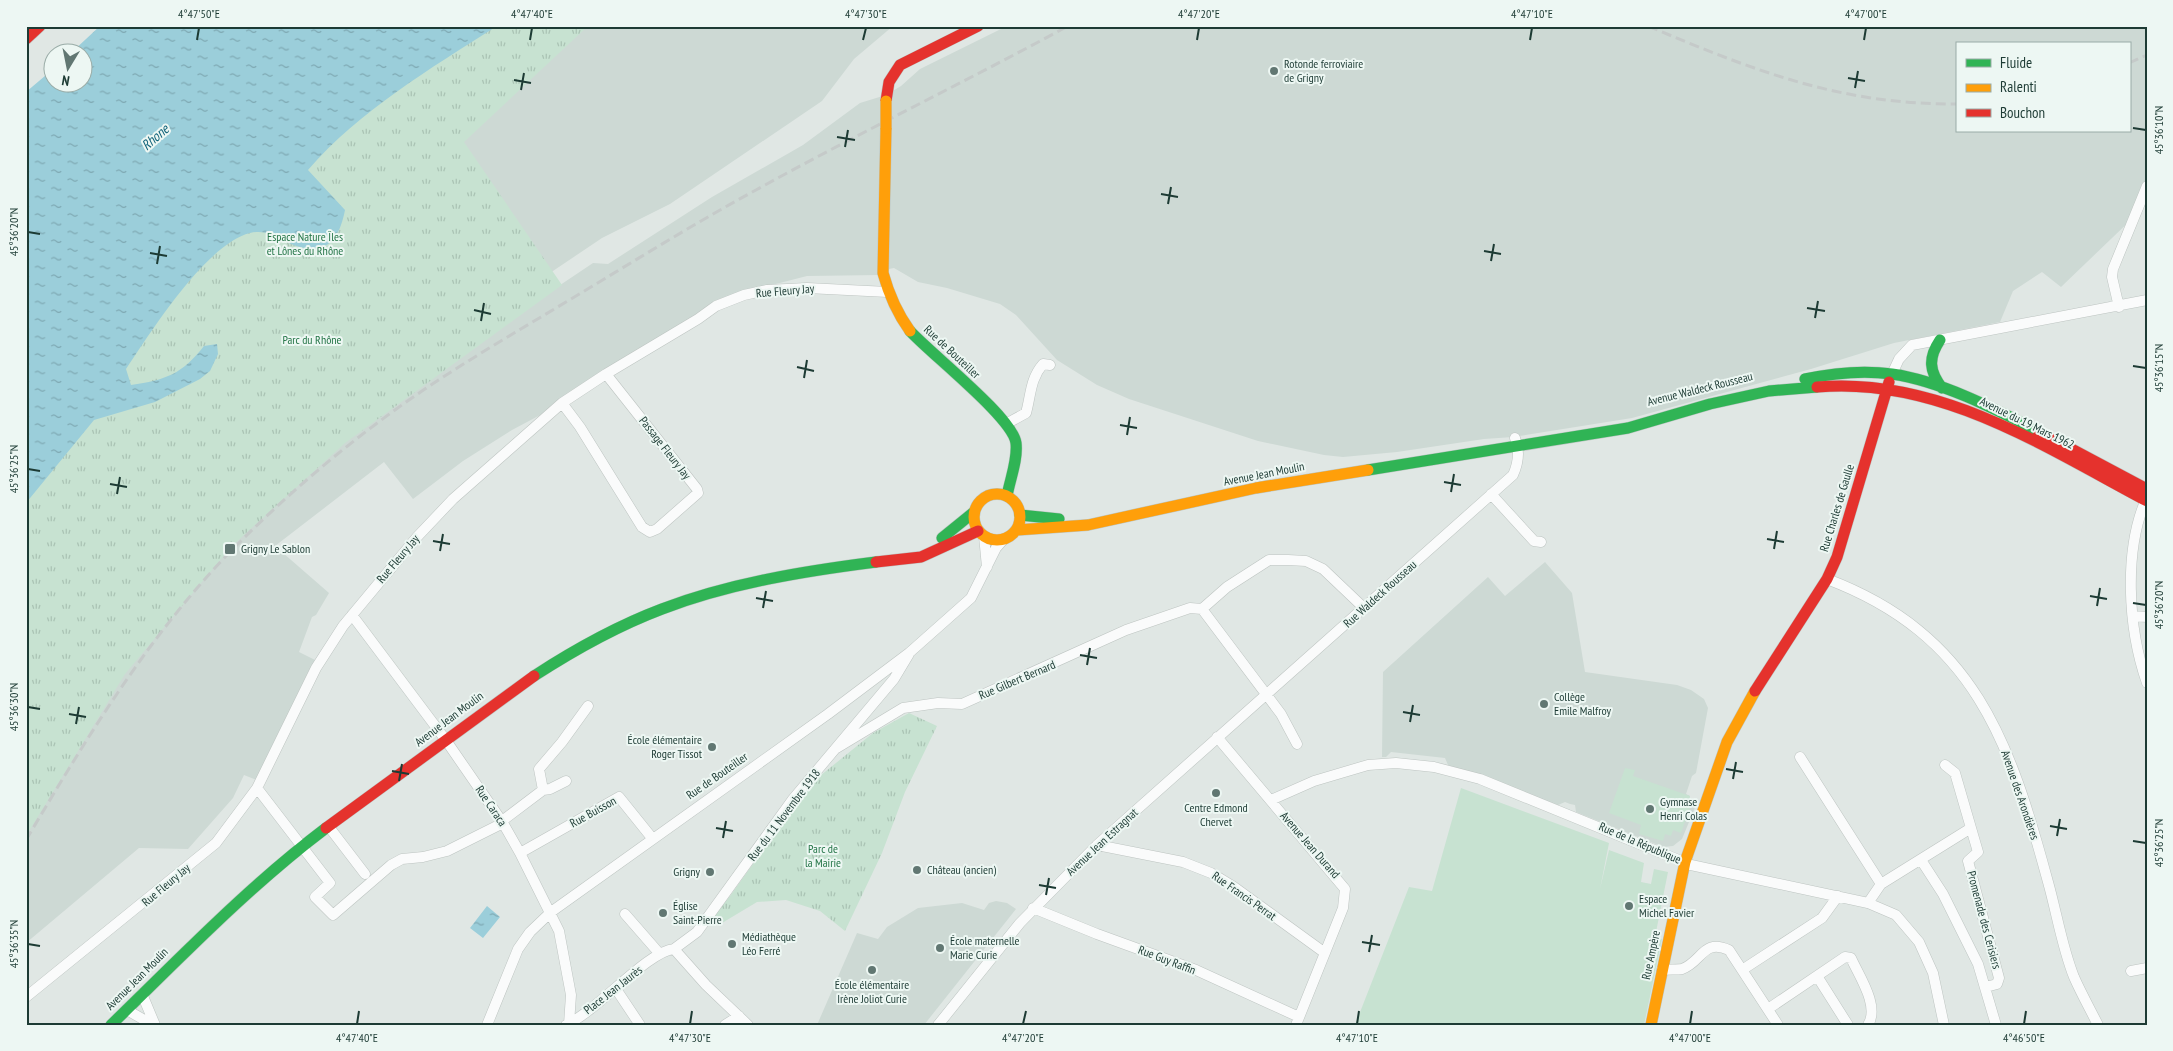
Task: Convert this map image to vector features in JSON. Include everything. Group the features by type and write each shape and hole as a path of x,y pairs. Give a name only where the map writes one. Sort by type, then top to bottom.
{"main road":[{"path":"26,39 40,26"},
{"name":"Rue de Bouteiller","path":"978,26 900,65 889,82 886,101 883,264 888,292 895,309 917,340 984,400 1013,434 1015,446 1007,496"},
{"path":"1940,340 1932,350 1930,367 1932,376 1943,389"},
{"name":"Avenue du 19 Mars 1962","path":"1892,374 1943,389 2003,413 2146,497"},
{"name":"Rue Charles de Gaulle","path":"1685,862 1727,742 1748,702 1828,579 1837,556 1892,374"},
{"name":"Avenue Waldeck Rousseau","path":"1517,443 1646,417 1810,378 1892,374"},
{"name":"Avenue Waldeck Rousseau","path":"1517,443 1628,428 1710,404 1769,391 1835,385 1887,389"},
{"name":"Avenue du 19 Mars 1962","path":"1887,389 1947,402 1982,415 2146,497"},
{"path":"992,494 1004,468 1006,424"},
{"name":"Avenue Jean Moulin","path":"1020,515 1074,519 1352,464 1517,443"},
{"name":"Avenue Jean Moulin","path":"1016,530 1088,525 1256,488 1517,443"},
{"path":"992,494 1007,496 1014,500 1020,515 1016,530 1004,539 996,540 981,533 974,512 980,500 992,494"},
{"name":"Avenue Jean Moulin","path":"874,563 927,546 947,535 974,512"},
{"name":"Avenue Jean Moulin","path":"111,1025 209,928 270,872 510,692 587,643 662,609 747,586 874,563 912,560 928,554 959,537 981,533"},
{"name":"Rue Ampère","path":"1651,1025 1685,862"}],"street":[{"path":"2119,307 2112,277 2113,269 2147,186"},
{"name":"Rue Fleury Jay","path":"26,997 216,843 257,788 328,646 352,615 417,537 453,499 562,403 716,306 744,295 768,290 807,288 888,292"},
{"name":"Rue Charles de Gaulle","path":"1892,374 1899,359 1912,345 2119,307 2147,300"},
{"path":"1006,424 1026,413 1030,387 1036,372 1043,364 1050,365"},
{"name":"Passage Fleury Jay","path":"562,403 580,427 642,527 650,532 657,529 698,493 698,488 606,374"},
{"name":"Rue Waldeck Rousseau","path":"1217,737 1268,695 1513,475 1518,464 1517,443"},
{"path":"1491,494 1534,541 1541,542"},
{"path":"2146,497 2132,543 2133,616 2139,660 2147,682"},
{"path":"981,533 987,568"},
{"name":"Rue de Bouteiller","path":"487,1025 518,949 530,932 551,912 652,838 752,769 909,654 971,598 996,548 1004,539"},
{"path":"1297,744 1268,695 1202,609 1227,587 1270,560 1306,561 1323,569 1364,608"},
{"name":"Avenue des Arondières","path":"1828,579 1895,612 1916,626 1945,652 1973,689 2012,766 2030,816 2066,955 2075,979 2098,1025"},
{"name":"Rue Gilbert Bernard","path":"835,750 903,708 938,703 962,704 1126,630 1190,608 1202,609"},
{"name":"Rue Caraca","path":"352,615 445,739 503,822 520,853 559,931 566,962 570,994 568,1024"},
{"path":"2133,616 2147,616"},
{"name":"Rue du 11 Novembre 1918","path":"674,949 697,932 793,799 894,679 909,654"},
{"path":"543,790 539,769 562,742 588,706"},
{"name":"Avenue Jean Durand","path":"1217,737 1345,889 1343,908 1298,1021"},
{"name":"Avenue Jean Estragnat","path":"938,1025 994,952 1033,908 1097,845 1217,737"},
{"path":"1800,757 1881,884"},
{"name":"Rue de la République","path":"1270,800 1314,780 1368,765 1396,763 1424,766 1480,779 1685,862 1868,903 1896,915 1919,942 1933,973 1944,1025"},
{"name":"Promenade des Cerisiers","path":"1946,765 1955,773 1978,852 1968,861 1999,978 1997,984 1986,987"},
{"path":"257,788 301,848 330,883 315,897 333,915 391,865 402,859 423,858 447,851 503,822 543,790 550,789 566,781"},
{"name":"Rue Buisson","path":"520,853 619,797 652,838"},
{"path":"329,826 365,874"},
{"path":"1868,903 1881,884 1971,828"},
{"name":"Rue Francis Perrat","path":"1097,845 1183,862 1211,873 1234,887 1325,954"},
{"path":"1921,860 1943,894 1978,964 1996,1025"},
{"path":"1742,970 1822,918 1838,896"},
{"name":"Rue Guy Raffin","path":"1033,908 1097,934 1179,963 1298,1021"},
{"path":"626,914 659,954"},
{"path":"1662,970 1682,969 1708,948 1719,946 1729,950 1778,1025"},
{"path":"674,949 706,985 748,1025"},
{"name":"Place Jean Jaurès","path":"568,1024 616,989 659,954 665,950 674,949"},
{"path":"1768,1009 1845,957 1851,958 1870,999 1872,1019 1868,1025"},
{"path":"2131,971 2147,968"},
{"path":"1816,976 1848,1025"},
{"path":"616,989 640,1025"},
{"path":"142,994 154,1025"},
{"path":"127,1010 154,1025"},
{"path":"725,1025 739,1016"}],"shaded area":[{"path":"579,26 893,26 854,59 822,101 670,204 602,238 547,275 459,144"},
{"path":"1007,26 2147,26 2147,191 2137,214 2061,287 2042,272 2013,291 2000,322 1894,343 1811,369 1632,418 1513,437 1343,457 1324,455 1258,441 1129,399 1097,385 1057,360 1016,315 1000,304 947,288 918,282 894,268 884,270 880,275 807,276 725,297 595,379 559,405 512,430 463,461 413,499 384,462 275,546 329,593 316,615 312,617 299,652 319,662 259,781 244,775 233,798 188,849 139,848 26,943 26,821 58,768 192,576 339,433 593,263 608,264 712,197 803,145 860,103 886,95 901,86 920,69"},
{"name":"Collège Emile Malfroy","path":"1545,562 1572,593 1585,672 1677,685 1691,690 1704,699 1708,708 1696,773 1692,776 1686,794 1690,796 1688,803 1696,805 1682,839 1673,846 1663,847 1576,812 1575,805 1565,802 1558,805 1448,765 1445,758 1391,752 1386,757 1382,757 1383,672 1488,577 1505,596"},
{"path":"996,901 1007,903 1016,909 924,1025 817,1025 857,933 878,939 887,927 918,908 962,903 984,910 989,903"}],"green space":[{"name":"Parc du Rhône","path":"278,26 588,26 464,142 562,285 345,443 232,546 125,674 26,836 26,248"},
{"name":"Parc de la Mairie","path":"909,713 937,726 905,792 882,853 845,931 820,911 786,900 757,902 722,923 706,925 730,896 810,784 873,733"},
{"name":"Gymnase Henri Colas","path":"1625,768 1635,770 1633,776 1690,796 1688,803 1691,804 1681,833 1673,830 1671,836 1665,834 1663,841 1639,834 1641,825 1609,813"},
{"path":"1461,788 1609,843 1600,889 1609,850 1644,863 1641,882 1651,884 1654,869 1668,872 1655,937 1662,939 1644,1025 1355,1025 1409,887 1432,891"}],"water":[{"name":"Rhone","path":"100,26 497,26 421,75 373,109 328,148 308,170 345,210 340,227 332,241 319,248 310,249 294,245 271,234 250,233 233,240 198,271 181,291 126,369 131,385 154,381 180,369 196,356 204,346 217,344 218,354 210,371 200,379 155,402 94,420 26,503 26,92 42,78 42,92 92,92 92,42 83,42"},
{"path":"487,906 500,917 483,938 470,928"}],"railway":[{"path":"26,840 71,764 119,690 199,586 264,518 357,439 400,406 474,357 711,215 834,148 1068,26"},
{"path":"1648,26 1724,57 1798,82 1874,98 1915,103 1956,104"},
{"path":"2130,63 2147,55"}],"traffic: fast":[{"path":"910,331 970,386 1001,418 1011,432 1016,443 1016,456 1007,496"},
{"path":"1940,340 1933,353 1932,370 1942,388"},
{"path":"1805,379 1860,372 1892,374 1911,378 1948,389 2038,431"},
{"path":"1368,470 1628,428 1710,404 1769,391 1817,387"},
{"path":"942,538 974,512"},
{"path":"1020,515 1059,519"},
{"path":"534,676 612,631 688,600 768,579 876,562"},
{"path":"111,1025 242,898 326,828"}],"traffic: slow":[{"path":"886,101 886,128"},
{"path":"886,128 883,273 894,304 910,331"},
{"path":"1017,530 1088,525 1256,488 1368,470"},
{"path":"992,494 1002,494 1016,504 1020,517 1016,530 1010,536 1002,540 992,540 978,530 974,522 974,512 984,498 992,494"},
{"path":"1651,1025 1685,862 1727,742 1755,691"}],"traffic: jam":[{"path":"26,39 40,26"},
{"path":"886,101 889,82 900,65 978,26"},
{"path":"1755,691 1827,579 1837,557 1889,382"},
{"path":"1817,387 1862,387 1905,393 1948,404 2030,438 2147,501"},
{"path":"2038,431 2147,489"},
{"path":"876,562 921,557 978,531"},
{"path":"326,828 534,676"}],"place":[{"name":"Rotonde ferroviaire de Grigny","path":"1274,71"},
{"name":"Grigny Le Sablon","path":"230,549"},
{"name":"Collège Emile Malfroy","path":"1544,704"},
{"name":"École élémentaire Roger Tissot","path":"712,747"},
{"name":"Centre Edmond Chervet","path":"1216,793"},
{"name":"Gymnase Henri Colas","path":"1650,809"},
{"name":"Château (ancien)","path":"917,870"},
{"name":"Grigny","path":"710,872"},
{"name":"Espace Michel Favier","path":"1629,906"},
{"name":"Église Saint-Pierre","path":"663,913"},
{"name":"Médiathèque Léo Ferré","path":"732,944"},
{"name":"École maternelle Marie Curie","path":"940,948"},
{"name":"École élémentaire Irène Joliot Curie","path":"872,970"}],"park label":[{"name":"Espace Nature Îles et Lônes du Rhône","path":"305,244"}]}
